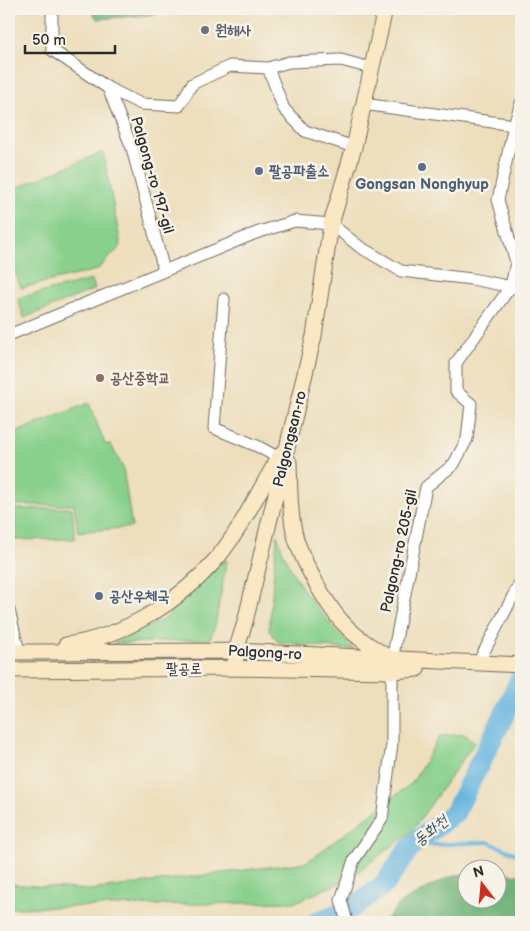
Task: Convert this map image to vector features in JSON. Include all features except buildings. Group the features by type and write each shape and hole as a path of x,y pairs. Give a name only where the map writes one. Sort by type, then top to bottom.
{"main road":[{"name":"Palgongsan-ro","path":"235,668 236,651 245,622 314,336 331,224 354,147 385,9"},
{"path":"14,652 81,643 134,624 188,588 218,556 243,520 288,443"},
{"path":"288,443 294,531 300,552 310,573 344,624 392,665"},
{"name":"Palgong-ro","path":"14,652 236,651 392,665 478,663 521,666"},
{"name":"팔공로","path":"9,670 392,665"}],"street":[{"path":"52,9 52,50 108,88 141,104 179,106 192,84 230,66 268,68 289,62 341,60 371,68"},
{"path":"268,68 284,109 305,131 354,147"},
{"name":"Palgong-ro 197-gil","path":"108,88 132,148 164,271"},
{"name":"Palgong-ro 205-gil","path":"392,665 426,487 454,464 467,439 471,404 456,391 456,363 516,288 516,262 498,200 514,125 521,103"},
{"path":"363,104 514,125"},
{"path":"9,335 256,233 295,220 331,224 360,247 401,271 472,279 516,288"},
{"path":"224,299 214,428 257,446 279,458"},
{"path":"478,663 521,581"},
{"path":"9,610 14,652"},
{"path":"347,922 341,900 354,860 382,819 392,743 392,665"}],"green space":[{"path":"90,9 163,9 153,15 97,19"},
{"path":"103,152 121,246 97,270 21,288 9,257 9,191"},
{"path":"92,280 95,289 24,318 18,298"},
{"path":"89,403 105,444 111,445 123,468 132,527 78,532 74,505 14,505 13,526 9,525 9,435"},
{"path":"72,508 75,539 15,540 15,509"},
{"path":"277,535 290,568 299,583 319,610 354,650 278,642 269,630"},
{"path":"227,560 215,626 210,639 112,644 166,618 203,572"},
{"path":"464,734 475,742 412,831 348,879 296,902 9,908 9,884 90,890 307,862 412,783 440,736"},
{"path":"508,873 521,876 521,922 386,922 400,903 447,878 458,875 458,908 508,908"}],"waterway":[{"name":"동화천","path":"317,922 353,907 385,884 411,846 455,812 521,677"},
{"path":"411,846 488,842 521,856"}],"place":[{"name":"원해사","path":"205,30"},
{"name":"Gongsan Nonghyup","path":"422,167"},
{"name":"팔공파출소","path":"259,171"},
{"name":"공산중학교","path":"100,378"},
{"name":"공산우체국","path":"99,596"}]}
